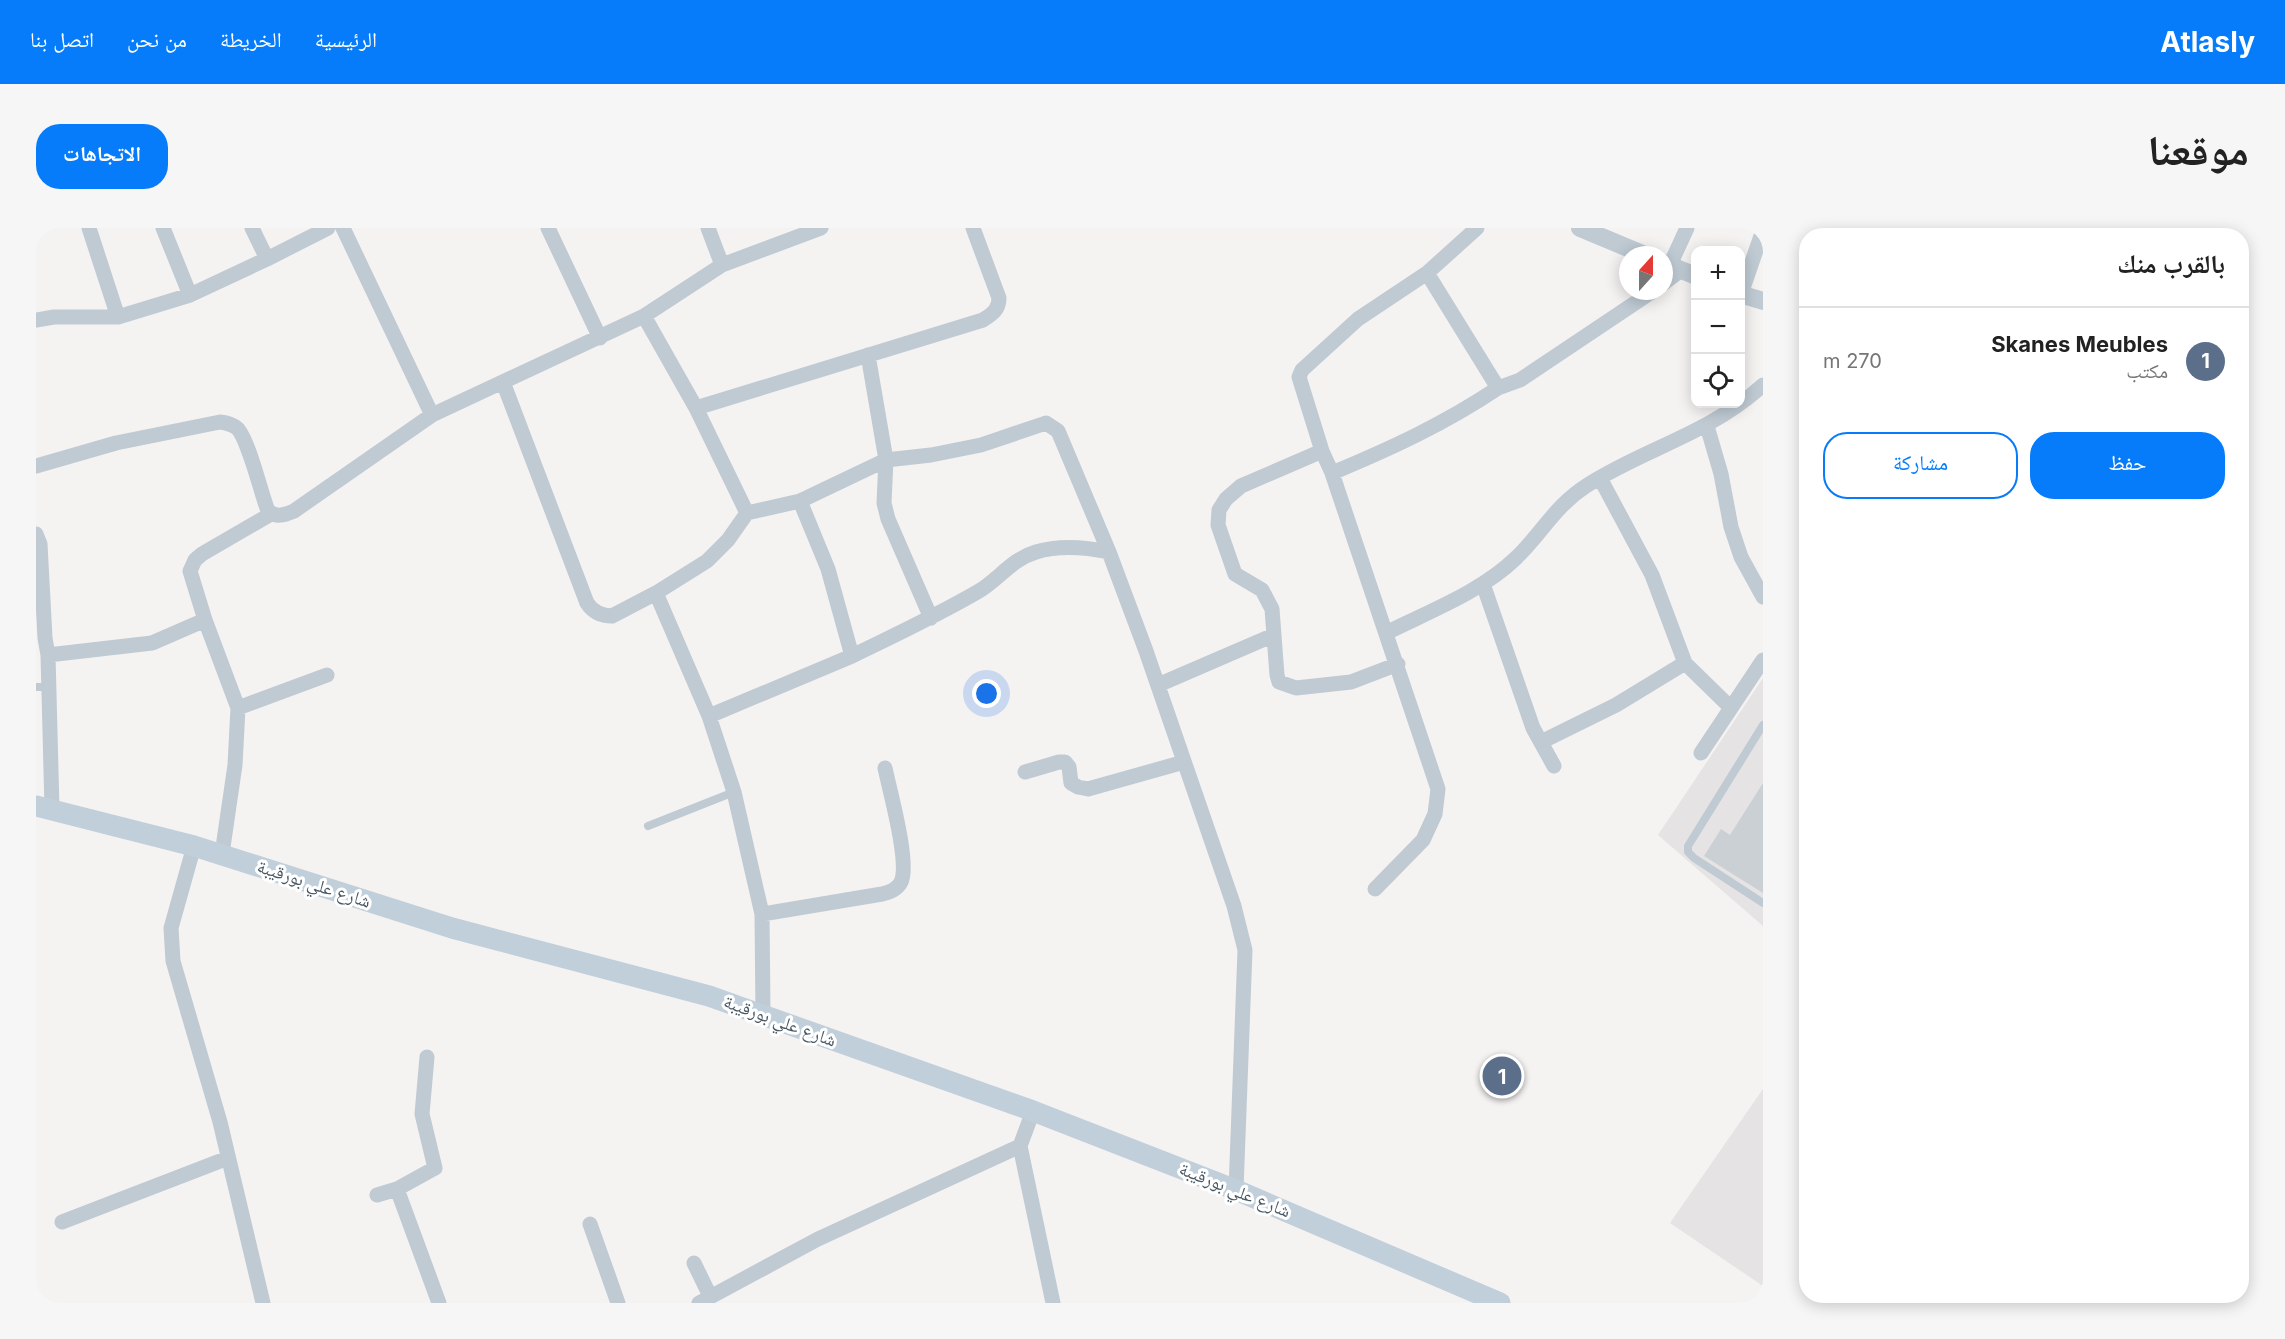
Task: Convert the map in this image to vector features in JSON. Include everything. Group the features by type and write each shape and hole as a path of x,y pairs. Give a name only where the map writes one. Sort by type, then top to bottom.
{"main road":[{"name":"شارع علي بورقيبة","path":"44,807 222,854 452,928 709,996 763,1014 1033,1111 1236,1190 1490,1301"}],"street":[{"path":"89,228 118,317"},
{"path":"163,228 190,295"},
{"path":"252,228 267,260"},
{"path":"36,320 54,317 118,317 190,295 267,260 328,228"},
{"path":"343,228 432,415"},
{"path":"548,228 600,338"},
{"path":"708,228 722,265"},
{"path":"222,854 235,765 238,708 190,576 192,564 202,555 272,514 281,516 294,511 432,415 644,316 722,265 820,228"},
{"path":"696,408 983,320 996,310 999,298 973,228"},
{"path":"1375,889 1423,840 1430,828 1437,804 1438,789 1398,664 1332,472 1322,451 1299,377 1302,370 1358,319 1427,273 1477,228"},
{"path":"1580,228 1623,246"},
{"path":"1678,268 1687,228"},
{"path":"1745,283 1763,231"},
{"path":"1427,273 1498,388"},
{"path":"1745,295 1763,301"},
{"path":"1332,472 1405,442 1456,416 1498,388 1520,380 1640,300"},
{"path":"644,316 696,408 747,513"},
{"path":"868,355 886,460 884,503 888,519 931,618"},
{"path":"503,382 585,597 592,609 606,616 612,616 656,593 707,561 728,540 747,513 800,501 886,460 931,455 981,445 1046,423 1058,431 1108,552 1158,685 1234,906 1245,950 1236,1190"},
{"path":"1386,633 1483,584 1515,559 1566,501 1600,478 1707,426 1741,405 1763,385"},
{"path":"36,466 116,443 220,422 229,423 237,428 243,439 266,505 272,514"},
{"path":"1707,426 1721,474 1731,527 1741,557 1763,597"},
{"path":"1322,451 1241,486 1226,499 1219,510 1218,525 1235,574 1240,579 1257,586 1268,599 1272,609 1277,675 1280,682 1287,686 1296,688 1351,682 1398,664"},
{"path":"1600,478 1652,575 1685,663 1731,708"},
{"path":"800,501 828,569 852,656"},
{"path":"36,534 40,544 48,655 43,687 44,807"},
{"path":"709,716 852,656 931,618 986,587 1012,564 1037,552 1082,547 1108,552"},
{"path":"1483,584 1533,728 1554,766"},
{"path":"656,593 709,716 734,792 762,914 763,1014"},
{"path":"48,655 152,643 205,620"},
{"path":"1158,685 1274,635"},
{"path":"1701,753 1763,660"},
{"path":"1541,742 1616,705 1685,663"},
{"path":"238,708 327,675"},
{"path":"1025,772 1065,762 1069,767 1071,783 1088,789 1184,762"},
{"path":"762,914 882,894 893,891 899,885 904,866 885,768"},
{"path":"194,846 171,928 173,962 220,1122 263,1303"},
{"path":"377,1196 397,1189 435,1168 422,1114 427,1057"},
{"path":"1033,1111 1020,1146 1053,1303"},
{"path":"694,1263 705,1300 727,1296 818,1239 1020,1146"},
{"path":"62,1222 228,1158"},
{"path":"397,1189 439,1303"},
{"path":"590,1224 618,1303"}],"lane":[{"path":"1763,725 1688,846 1688,852 1763,903"},
{"path":"648,826 734,792"}],"shaded area":[{"path":"1763,678 1763,926 1658,835"},
{"path":"1763,1089 1763,1286 1670,1223"}],"building":[{"path":"1763,783 1763,893 1704,856 1721,829 1730,835"}],"place":[{"name":"Skanes Meubles","path":"1502,1076"}]}
